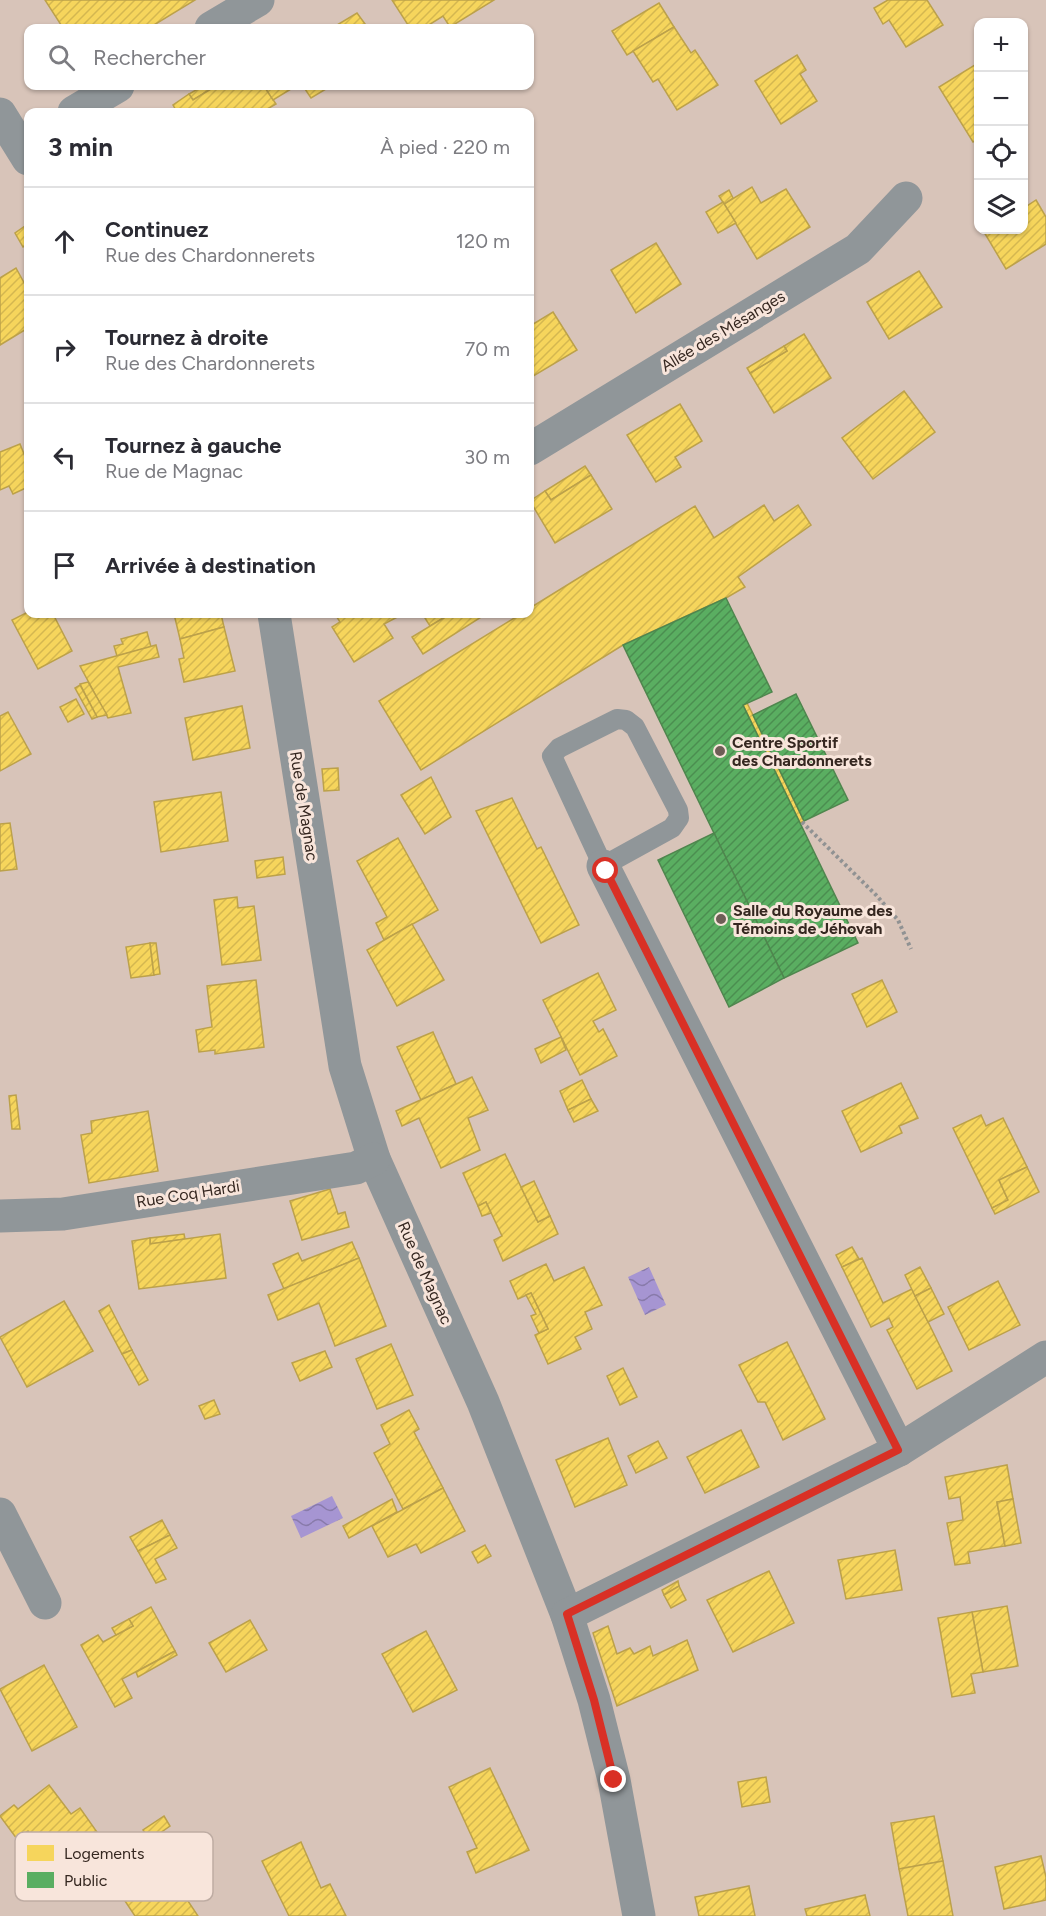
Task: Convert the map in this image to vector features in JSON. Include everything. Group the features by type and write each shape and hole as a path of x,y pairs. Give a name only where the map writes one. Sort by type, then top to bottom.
{"street":[{"path":"218,24 258,0"},
{"path":"81,108 111,90"},
{"path":"0,114 24,145"},
{"name":"Allée des Mésanges","path":"534,447 858,249 906,198"},
{"name":"Rue de Magnac","path":"275,618 345,1066 374,1159 483,1402 567,1614 594,1700 614,1780 639,1916"},
{"path":"603,866 898,1450"},
{"name":"Rue Coq Hardi","path":"0,1216 75,1212 356,1168 374,1159"},
{"path":"567,1614 898,1450 1046,1357"},
{"path":"0,1514 45,1603"}],"lane":[{"path":"617,719 626,720 635,727 678,810 679,818 672,828 603,866 552,756 559,747 617,719"}],"path":[{"path":"802,822 898,920 911,949"}],"water":[{"path":"649,1267 666,1305 645,1315 628,1277"},
{"path":"332,1496 343,1518 301,1538 291,1516"}],"building: Logements":[{"path":"45,0 195,0 156,24 60,24"},
{"path":"392,0 494,0 455,24 448,24 443,16 430,24 407,24"},
{"path":"888,0 927,0 943,25 906,47 889,20 883,24 874,8"},
{"path":"659,3 674,27 627,55 612,31"},
{"path":"357,13 365,24 339,24"},
{"path":"674,27 691,53 695,50 718,85 677,110 658,79 653,82 633,51"},
{"path":"797,55 806,70 800,74 817,101 781,124 755,81"},
{"path":"974,65 974,141 973,142 939,87"},
{"path":"196,90 209,90 193,100 189,94"},
{"path":"209,90 267,90 276,104 269,108 175,108 173,105 189,94 193,100"},
{"path":"267,90 289,90 273,100"},
{"path":"306,90 324,90 311,98"},
{"path":"752,187 761,203 786,189 810,227 757,259 724,204"},
{"path":"729,190 733,198 724,204 719,196"},
{"path":"1036,200 1046,217 1046,244 1006,269 985,234 1028,234 1028,205"},
{"path":"723,202 736,223 718,233 706,212"},
{"path":"24,227 24,246 23,247 15,233"},
{"path":"656,243 681,284 636,313 611,270"},
{"path":"16,268 24,283 24,330 0,345 0,278"},
{"path":"919,271 942,307 889,339 867,302"},
{"path":"553,312 577,350 534,376 534,324"},
{"path":"804,334 831,378 774,413 750,373 787,351 784,346"},
{"path":"784,346 787,351 750,373 747,368"},
{"path":"904,391 935,432 873,479 842,438"},
{"path":"680,404 702,441 675,457 681,467 656,482 627,435"},
{"path":"20,444 24,454 24,489 13,494 9,486 0,490 0,452"},
{"path":"585,466 591,475 551,500 545,491"},
{"path":"591,475 612,509 555,543 534,508 534,498 545,491 551,500"},
{"path":"764,505 774,521 798,505 811,525 738,577 745,587 623,645 421,770 379,701 514,618 534,618 534,606 695,506 714,538"},
{"path":"24,614 24,618 55,618 72,651 38,669 12,620"},
{"path":"175,618 222,618 224,627 180,639"},
{"path":"338,618 395,618 384,624 393,638 354,662 332,627 340,622"},
{"path":"425,618 443,618 430,626"},
{"path":"443,618 480,618 423,654 412,637"},
{"path":"224,627 235,671 184,682 179,659 184,658 180,639"},
{"path":"147,632 151,647 117,656 114,646 123,644 121,639"},
{"path":"156,645 159,657 118,667 131,713 108,718 80,666"},
{"path":"88,682 107,715 97,717 80,684"},
{"path":"80,685 97,717 92,719 75,688"},
{"path":"76,699 84,714 68,722 60,707"},
{"path":"747,703 804,821 800,823 743,705"},
{"path":"242,706 250,748 193,760 185,718"},
{"path":"8,712 31,754 0,771 0,716"},
{"path":"338,768 339,790 324,791 322,769"},
{"path":"431,777 451,817 425,834 401,795"},
{"path":"221,792 228,841 161,852 154,802"},
{"path":"512,798 537,849 541,847 579,925 541,943 476,811"},
{"path":"10,823 17,869 0,871 0,824"},
{"path":"398,838 438,910 384,940 376,923 387,917 357,861"},
{"path":"283,857 285,874 257,878 255,861"},
{"path":"237,897 238,908 254,906 261,960 222,965 214,900"},
{"path":"412,924 444,980 397,1006 367,950"},
{"path":"150,943 154,975 131,978 126,947"},
{"path":"150,943 156,943 160,974 154,975"},
{"path":"598,973 616,1010 593,1021 599,1032 603,1029 617,1056 580,1075 543,1000"},
{"path":"256,980 264,1047 215,1054 215,1050 199,1052 196,1030 212,1027 207,986"},
{"path":"882,980 897,1012 867,1027 852,994"},
{"path":"433,1032 456,1084 421,1100 397,1047"},
{"path":"561,1037 566,1050 541,1063 535,1049"},
{"path":"472,1077 488,1110 468,1118 480,1150 441,1168 419,1118 402,1126 396,1111"},
{"path":"582,1080 591,1099 568,1110 560,1091"},
{"path":"901,1083 918,1118 899,1126 902,1133 861,1152 842,1111"},
{"path":"16,1095 20,1129 12,1129 9,1096"},
{"path":"591,1099 598,1111 574,1122 568,1110"},
{"path":"148,1111 158,1171 89,1183 81,1135 92,1133 91,1121"},
{"path":"981,1115 986,1126 1003,1118 1027,1167 999,1180 1008,1200 992,1208 953,1128"},
{"path":"505,1154 538,1222 550,1216 558,1234 503,1261 494,1240 502,1236 486,1202 478,1206 463,1173"},
{"path":"1027,1167 1039,1192 995,1214 992,1208 1008,1200 999,1180"},
{"path":"534,1181 550,1216 538,1222 521,1187"},
{"path":"330,1189 338,1214 345,1212 349,1227 302,1240 290,1201"},
{"path":"486,1202 491,1213 482,1216 478,1206"},
{"path":"184,1234 185,1239 150,1244 150,1238"},
{"path":"220,1234 226,1278 139,1289 132,1241 150,1238 150,1244"},
{"path":"352,1242 359,1258 284,1289 273,1264 298,1253 302,1261"},
{"path":"852,1247 859,1259 842,1267 836,1255"},
{"path":"359,1258 386,1326 335,1346 319,1303 278,1320 268,1295"},
{"path":"862,1258 883,1303 912,1289 952,1371 917,1389 887,1330 893,1327 889,1318 871,1327 842,1267"},
{"path":"546,1264 554,1281 584,1267 602,1305 585,1312 592,1329 575,1337 581,1349 548,1364 535,1335 548,1329 531,1293 518,1299 510,1281"},
{"path":"920,1267 931,1288 915,1296 905,1275"},
{"path":"998,1281 1020,1325 969,1350 948,1307"},
{"path":"931,1288 944,1314 928,1322 915,1296"},
{"path":"531,1293 548,1329 539,1333 531,1316 536,1314 526,1295"},
{"path":"64,1301 93,1351 27,1387 0,1337"},
{"path":"109,1305 132,1350 122,1354 99,1311"},
{"path":"787,1342 825,1419 783,1440 765,1402 758,1402 739,1365"},
{"path":"391,1344 413,1395 377,1409 356,1359"},
{"path":"132,1350 148,1380 139,1385 122,1354"},
{"path":"325,1351 332,1367 300,1381 292,1363"},
{"path":"623,1368 637,1397 620,1405 607,1376"},
{"path":"214,1400 220,1414 205,1419 199,1406"},
{"path":"409,1410 419,1429 414,1432 443,1488 403,1509 374,1453 390,1444 381,1425"},
{"path":"741,1430 759,1467 705,1493 687,1457"},
{"path":"608,1438 627,1485 575,1507 556,1460"},
{"path":"658,1441 667,1458 636,1473 628,1456"},
{"path":"1007,1465 1013,1499 997,1502 1005,1546 968,1552 970,1563 955,1565 947,1523 963,1520 960,1497 949,1499 945,1477"},
{"path":"443,1488 465,1531 421,1553 416,1544 388,1557 372,1526"},
{"path":"392,1499 397,1512 349,1538 343,1526"},
{"path":"1013,1499 1021,1543 1005,1546 997,1502"},
{"path":"162,1520 170,1535 138,1551 130,1537"},
{"path":"170,1535 177,1548 155,1559 166,1579 156,1583 138,1551"},
{"path":"485,1545 491,1556 478,1563 472,1552"},
{"path":"895,1550 902,1590 846,1599 838,1560"},
{"path":"769,1571 794,1623 733,1652 707,1600"},
{"path":"678,1581 679,1586 664,1595 662,1590"},
{"path":"679,1586 686,1600 671,1608 664,1595"},
{"path":"1007,1606 1018,1666 983,1672 972,1612"},
{"path":"151,1607 175,1651 122,1679 132,1698 115,1707 81,1645 98,1635 103,1642 133,1626 129,1619"},
{"path":"972,1612 983,1672 971,1674 975,1693 952,1697 938,1618"},
{"path":"129,1619 133,1626 116,1635 112,1628"},
{"path":"250,1620 267,1650 226,1672 209,1643"},
{"path":"608,1626 617,1654 630,1648 634,1654 650,1646 653,1656 687,1640 698,1670 617,1706 593,1633"},
{"path":"426,1631 457,1690 413,1712 382,1654"},
{"path":"175,1651 177,1655 138,1677 136,1672"},
{"path":"44,1665 77,1727 32,1751 0,1689"},
{"path":"490,1768 529,1850 476,1873 467,1852 477,1848 449,1787"},
{"path":"766,1777 770,1802 742,1807 738,1782"},
{"path":"49,1785 71,1814 80,1808 97,1832 28,1831 15,1832 15,1836 0,1816 14,1805 18,1809"},
{"path":"164,1816 170,1826 161,1832 144,1832 143,1830"},
{"path":"934,1816 943,1861 899,1869 891,1823"},
{"path":"301,1842 321,1888 330,1884 346,1916 289,1916 262,1861"},
{"path":"1041,1856 1046,1877 1046,1900 1004,1909 995,1867"},
{"path":"943,1861 953,1916 908,1916 899,1869"},
{"path":"749,1886 755,1916 699,1916 695,1897"},
{"path":"865,1895 870,1916 807,1916 805,1909"},
{"path":"125,1901 188,1901 198,1916 135,1916"}],"building: Public":[{"name":"Centre Sportif des Chardonnerets","path":"726,598 772,692 743,705 858,943 784,978 623,645"},
{"name":"Centre Sportif des Chardonnerets","path":"796,694 848,800 804,821 753,715"},
{"name":"Salle du Royaume des Témoins de Jéhovah","path":"714,833 784,978 729,1007 658,860"}],"place":[{"name":"Centre Sportif des Chardonnerets","path":"720,751"},
{"name":"Salle du Royaume des Témoins de Jéhovah","path":"721,919"}],"route":[{"path":"606,871 891,1432 898,1450 567,1614 594,1700 614,1780"}]}
